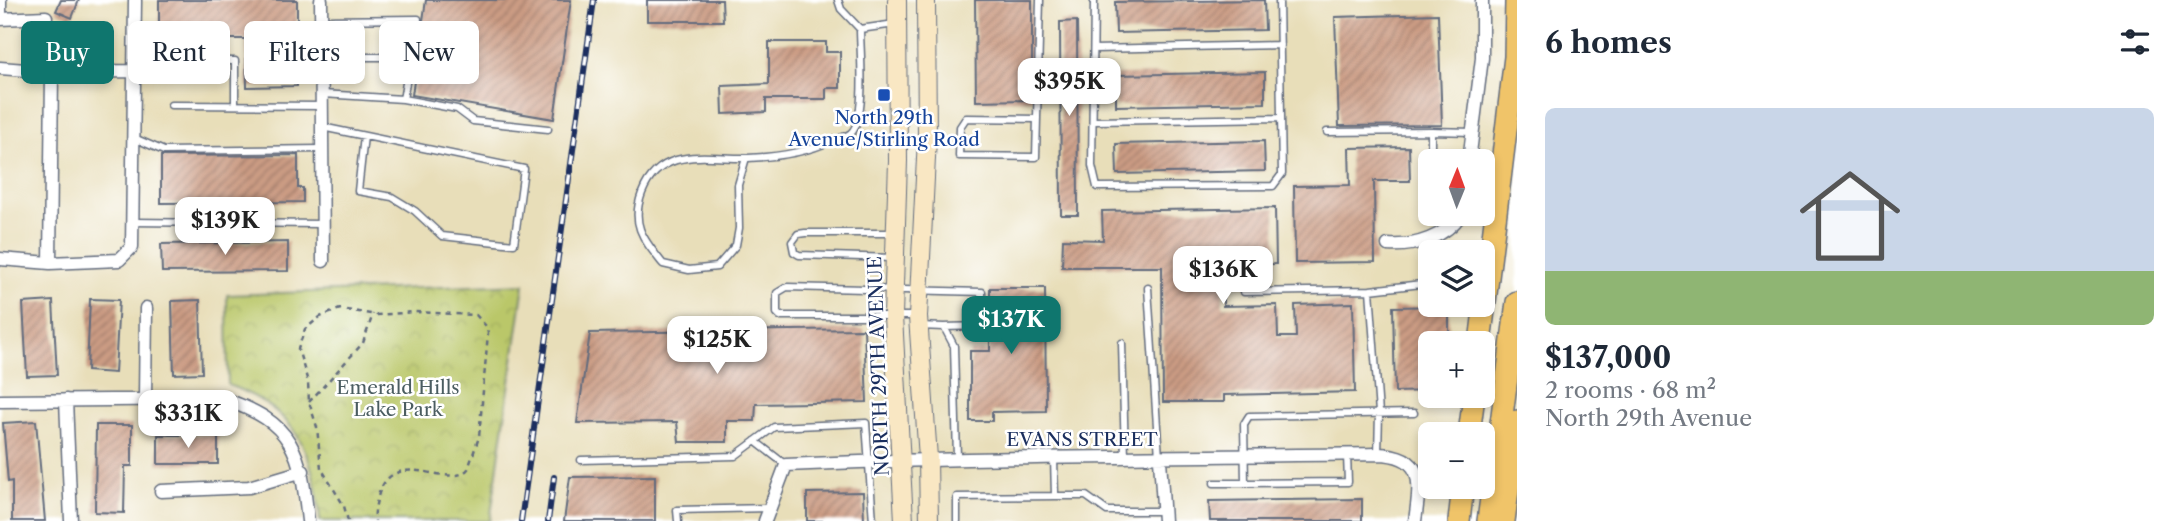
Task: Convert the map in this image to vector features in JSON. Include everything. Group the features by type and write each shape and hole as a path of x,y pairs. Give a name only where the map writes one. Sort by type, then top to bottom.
{"highway":[{"path":"1481,331 1515,57 1516,0"},
{"path":"1488,521 1517,302"},
{"path":"1504,521 1517,421"},
{"path":"1459,521 1462,499"}],"street":[{"path":"0,0 0,12"},
{"path":"135,0 135,21"},
{"path":"321,0 323,261"},
{"name":"NORTH 29TH AVENUE","path":"897,0 893,316 904,521"},
{"path":"926,0 927,138 918,321 928,458 929,521"},
{"path":"1471,149 1482,58 1482,0"},
{"path":"0,19 46,17"},
{"path":"0,68 21,70"},
{"path":"50,263 52,84"},
{"path":"0,259 50,263 119,260 132,247 134,84"},
{"path":"1388,245 1415,243 1434,237 1447,226"},
{"path":"145,399 146,309"},
{"path":"0,401 223,399 256,410 276,424 303,471 308,521"},
{"path":"66,400 71,521"},
{"name":"EVANS STREET","path":"786,465 928,458 1160,459 1378,454 1402,457 1415,468 1420,484 1415,521"},
{"path":"1160,459 1164,516"},
{"path":"765,521 786,465"},
{"path":"162,491 249,487 303,471"}],"lane":[{"path":"746,158 738,185 739,228 736,245 717,267 689,270 663,264 638,229 638,206 646,183 660,167 680,159 717,155 746,158 810,151 850,133 859,119 860,29 841,9 838,0"},
{"path":"1035,119 966,118 960,127 960,156 1036,157 1035,119 1040,108 1040,0"},
{"path":"1094,0 1095,121 1092,166 1097,187 1273,186 1282,174 1279,0"},
{"path":"321,19 418,21"},
{"path":"860,29 897,24"},
{"path":"1094,48 1280,45"},
{"path":"230,61 235,61 235,105"},
{"path":"404,99 406,84"},
{"path":"171,105 404,99 457,109 473,121 548,130"},
{"path":"1095,121 1281,118"},
{"path":"322,127 524,169 514,244 442,236 415,211 392,197 358,191 364,136"},
{"path":"1431,131 1431,149"},
{"path":"1327,132 1474,132"},
{"path":"134,138 164,151 322,149"},
{"path":"133,222 322,224"},
{"path":"895,233 805,233 793,237 792,242 794,252 799,255 895,258"},
{"path":"1244,292 1370,290 1418,284"},
{"path":"788,287 918,291 982,292 983,326 944,327 893,316 780,316 777,313 777,293 788,287"},
{"path":"1148,288 1160,459"},
{"path":"1370,290 1379,413 1378,454"},
{"path":"944,327 954,346 957,458"},
{"path":"1122,343 1125,458"},
{"path":"1245,483 1244,424 1249,416 1414,413"},
{"path":"581,460 735,456 774,428 866,423 873,521"},
{"path":"755,441 786,465"},
{"path":"1214,483 1348,482 1347,454"},
{"path":"1054,458 1055,496"},
{"path":"957,521 957,497 1086,496 1107,512 1164,516"},
{"path":"678,521 677,510 769,508"}],"path":[{"path":"348,521 344,506 324,477 317,427 309,402 308,382 298,349 305,329 320,317 340,309 373,314 415,312 476,315 486,326 488,333 479,437 468,469 457,475 416,470 393,476 381,488 375,521"},
{"path":"309,402 363,343 373,314"}],"green space":[{"name":"Emerald Hills Lake Park","path":"524,284 490,521 320,521 313,474 298,436 286,420 270,407 228,385 227,295"}],"building":[{"path":"61,0 79,0 72,18 56,11"},
{"path":"159,0 297,0 297,21 244,21 244,39 230,39 230,21 159,21"},
{"path":"426,0 571,0 554,119 412,95 414,84 479,84 479,21 423,21"},
{"path":"647,0 722,0 723,21 647,21"},
{"path":"975,0 1032,0 1032,100 976,101"},
{"path":"1264,0 1265,30 1116,33 1115,2"},
{"path":"1438,14 1442,125 1339,126 1335,17"},
{"path":"1077,21 1078,215 1061,215 1060,22"},
{"path":"769,42 826,42 826,52 840,52 840,88 826,88 826,99 766,99 766,112 723,114 722,86 769,84"},
{"path":"1265,72 1265,103 1116,106 1116,75"},
{"path":"247,84 297,84 297,86 247,87"},
{"path":"1264,141 1265,171 1117,174 1116,144"},
{"path":"1409,147 1410,181 1374,181 1375,262 1295,263 1294,186 1350,185 1349,148"},
{"path":"298,155 298,188 303,188 303,202 161,203 161,156"},
{"path":"1275,208 1276,264 1223,265 1223,306 1277,305 1278,337 1296,337 1295,305 1353,303 1355,392 1224,395 1224,402 1163,402 1162,267 1062,267 1063,239 1103,240 1102,211"},
{"path":"288,242 288,271 162,272 161,244"},
{"path":"990,288 1045,288 1046,411 992,412 992,421 970,421 970,351 990,351"},
{"path":"90,299 119,300 115,373 87,371"},
{"path":"200,300 202,373 174,374 172,301"},
{"path":"53,301 57,375 27,376 23,303"},
{"path":"1393,307 1418,307 1418,317 1449,317 1449,331 1418,331 1418,391 1395,392"},
{"path":"864,329 867,402 756,404 755,421 727,421 727,442 679,442 677,422 577,423 590,333"},
{"path":"36,421 45,521 12,521 12,481 8,482 3,423"},
{"path":"96,425 132,425 132,466 125,466 124,513 95,512"},
{"path":"158,435 218,435 218,464 158,464"},
{"path":"655,476 655,521 564,521 570,477"},
{"path":"863,492 864,521 807,521 807,493"},
{"path":"1362,499 1362,521 1210,521 1209,501"}],"railway":[{"path":"521,521 594,0"},
{"path":"548,521 554,477"}],"place":[{"name":"North 29th Avenue/Stirling Road","path":"884,95"}]}
